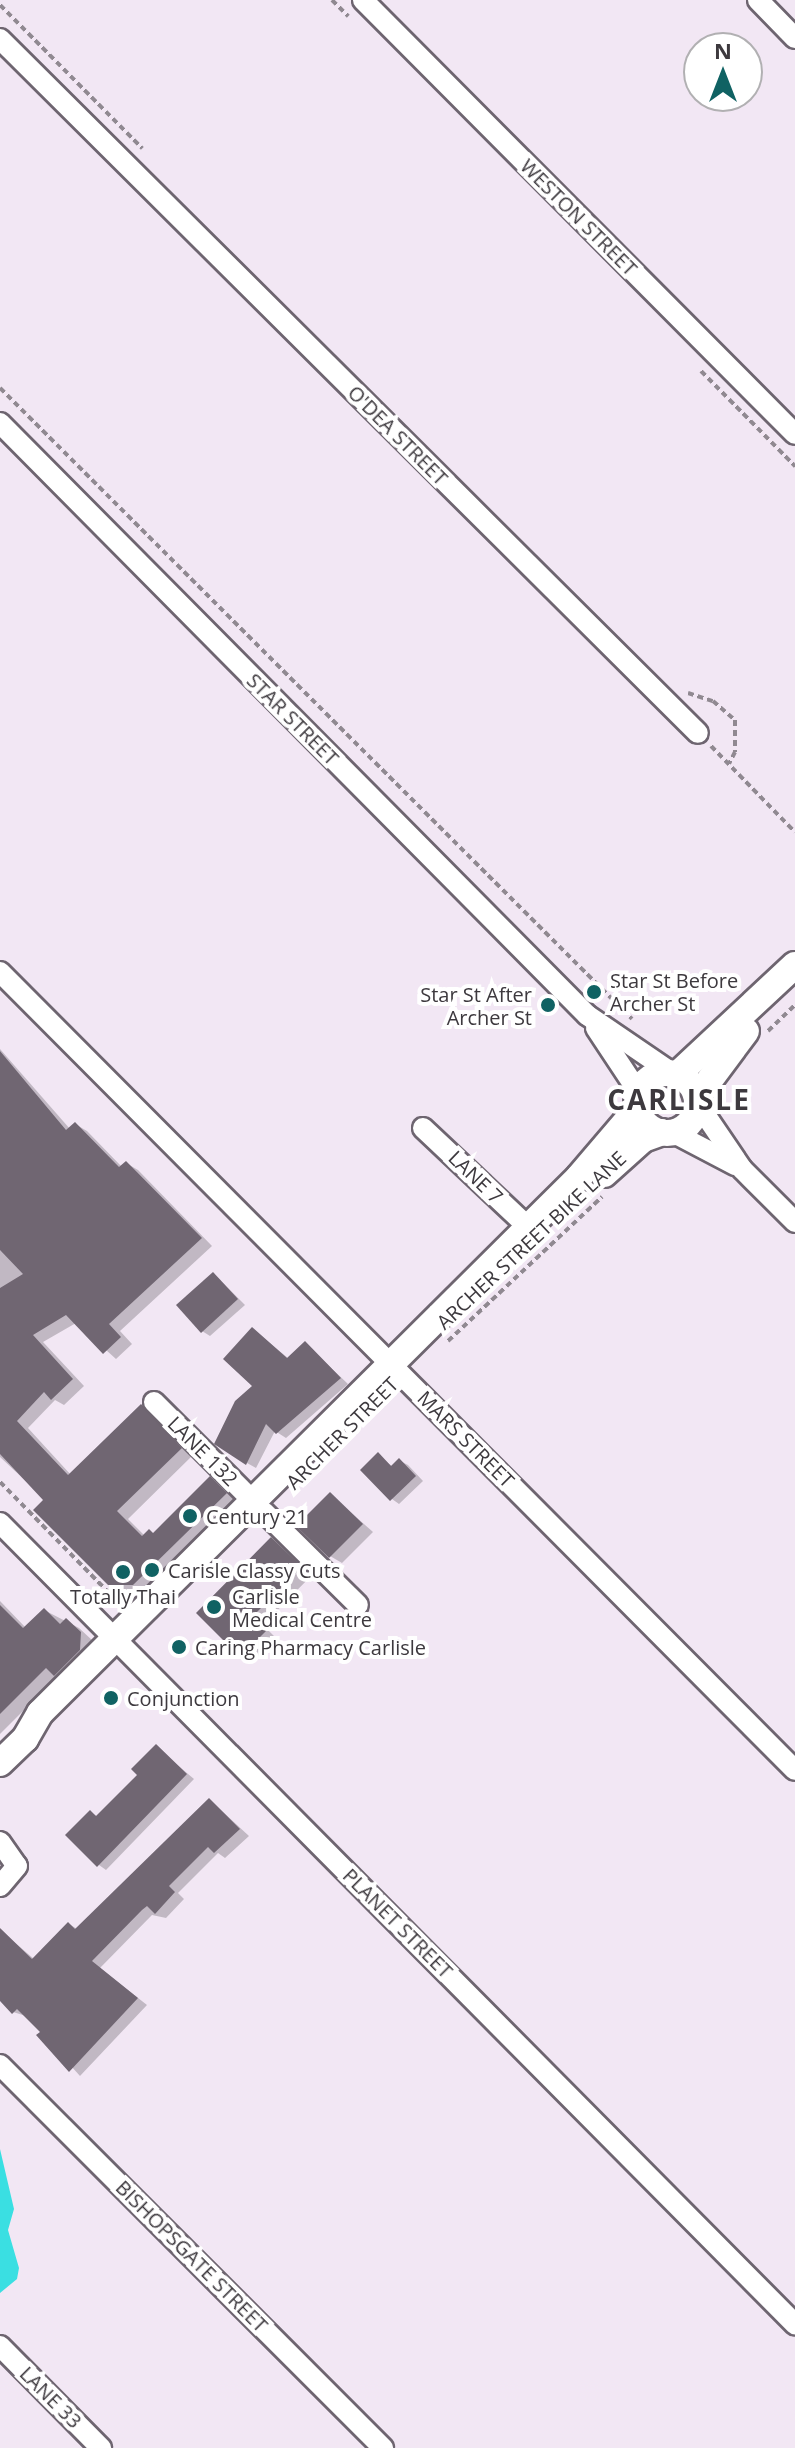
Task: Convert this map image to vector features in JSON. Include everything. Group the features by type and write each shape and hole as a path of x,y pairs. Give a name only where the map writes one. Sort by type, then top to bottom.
{"main road":[{"path":"795,965 675,1074 652,1077 638,1100 646,1124 667,1132 690,1123 697,1101 729,1048 795,984"},
{"path":"675,1074 697,1101"},
{"name":"ARCHER STREET","path":"0,1763 25,1739 52,1725 121,1644 396,1368 528,1227 614,1141 638,1100"},
{"name":"ARCHER STREET","path":"396,1368 427,1348 619,1158 643,1139 667,1132"}],"street":[{"name":"WESTON STREET","path":"363,0 795,434"},
{"path":"758,0 795,38"},
{"name":"O'DEA STREET","path":"0,39 698,733"},
{"name":"STAR STREET","path":"0,423 587,1015 675,1074"},
{"name":"MARS STREET","path":"0,972 795,1770"},
{"name":"STAR STREET","path":"587,1015 638,1100"},
{"path":"697,1101 742,1169 795,1222"},
{"name":"LANE 7","path":"423,1128 528,1227"},
{"path":"667,1132 742,1169"},
{"name":"LANE 132","path":"154,1402 358,1605"},
{"name":"PLANET STREET","path":"0,1523 795,2324"},
{"path":"0,1842 17,1866 0,1886"},
{"name":"BISHOPSGATE STREET","path":"0,2065 383,2448"},
{"name":"LANE 33","path":"0,2346 101,2448"}],"path":[{"path":"0,388 636,1023"},
{"path":"698,733 795,832"},
{"name":"ARCHER STREET BIKE LANE","path":"427,1348 452,1340 607,1192"},
{"path":"0,1482 120,1603 128,1598"}],"water":[{"path":"0,2149 14,2209 8,2230 19,2268 17,2279 0,2293"}],"building":[{"path":"0,1051 66,1130 75,1122 119,1167 126,1161 202,1238 109,1324 121,1337 103,1354 66,1315 33,1335 73,1379 51,1400 44,1392 17,1421 68,1475 141,1404 182,1448 117,1511 142,1536 149,1529 153,1533 210,1476 227,1493 133,1585 108,1585 33,1510 43,1500 0,1454 0,1288 23,1274 0,1250"},
{"path":"213,1272 238,1299 201,1333 176,1305"},
{"path":"252,1327 287,1358 305,1341 341,1378 276,1434 266,1424 246,1465 214,1444 235,1401 252,1386 223,1359"},
{"path":"378,1452 391,1466 399,1458 416,1476 390,1501 360,1470"},
{"path":"330,1492 363,1524 329,1558 296,1526"},
{"path":"271,1537 302,1567 252,1617 266,1631 240,1657 196,1613"},
{"path":"0,1605 23,1628 44,1608 60,1624 66,1618 81,1632 80,1650 54,1676 46,1668 0,1714"},
{"path":"156,1744 187,1774 97,1867 65,1835 90,1810 96,1816 137,1775 131,1769"},
{"path":"209,1798 240,1829 214,1853 208,1847 169,1886 175,1892 155,1914 147,1906 92,1961 138,1998 69,2072 36,2035 40,2032 17,2009 12,2014 0,2001 0,1928 32,1959 68,1922 75,1929"}],"place":[{"name":"Star St Before Archer St","path":"594,992"},
{"name":"Star St After Archer St","path":"548,1005"},
{"name":"Century 21","path":"190,1516"},
{"name":"Carisle Classy Cuts","path":"152,1570"},
{"name":"Totally Thai","path":"123,1572"},
{"name":"Carlisle Medical Centre","path":"214,1607"},
{"name":"Caring Pharmacy Carlisle","path":"179,1647"},
{"name":"Conjunction","path":"111,1698"}],"district":[{"name":"CARLISLE","path":"679,1099"}]}
